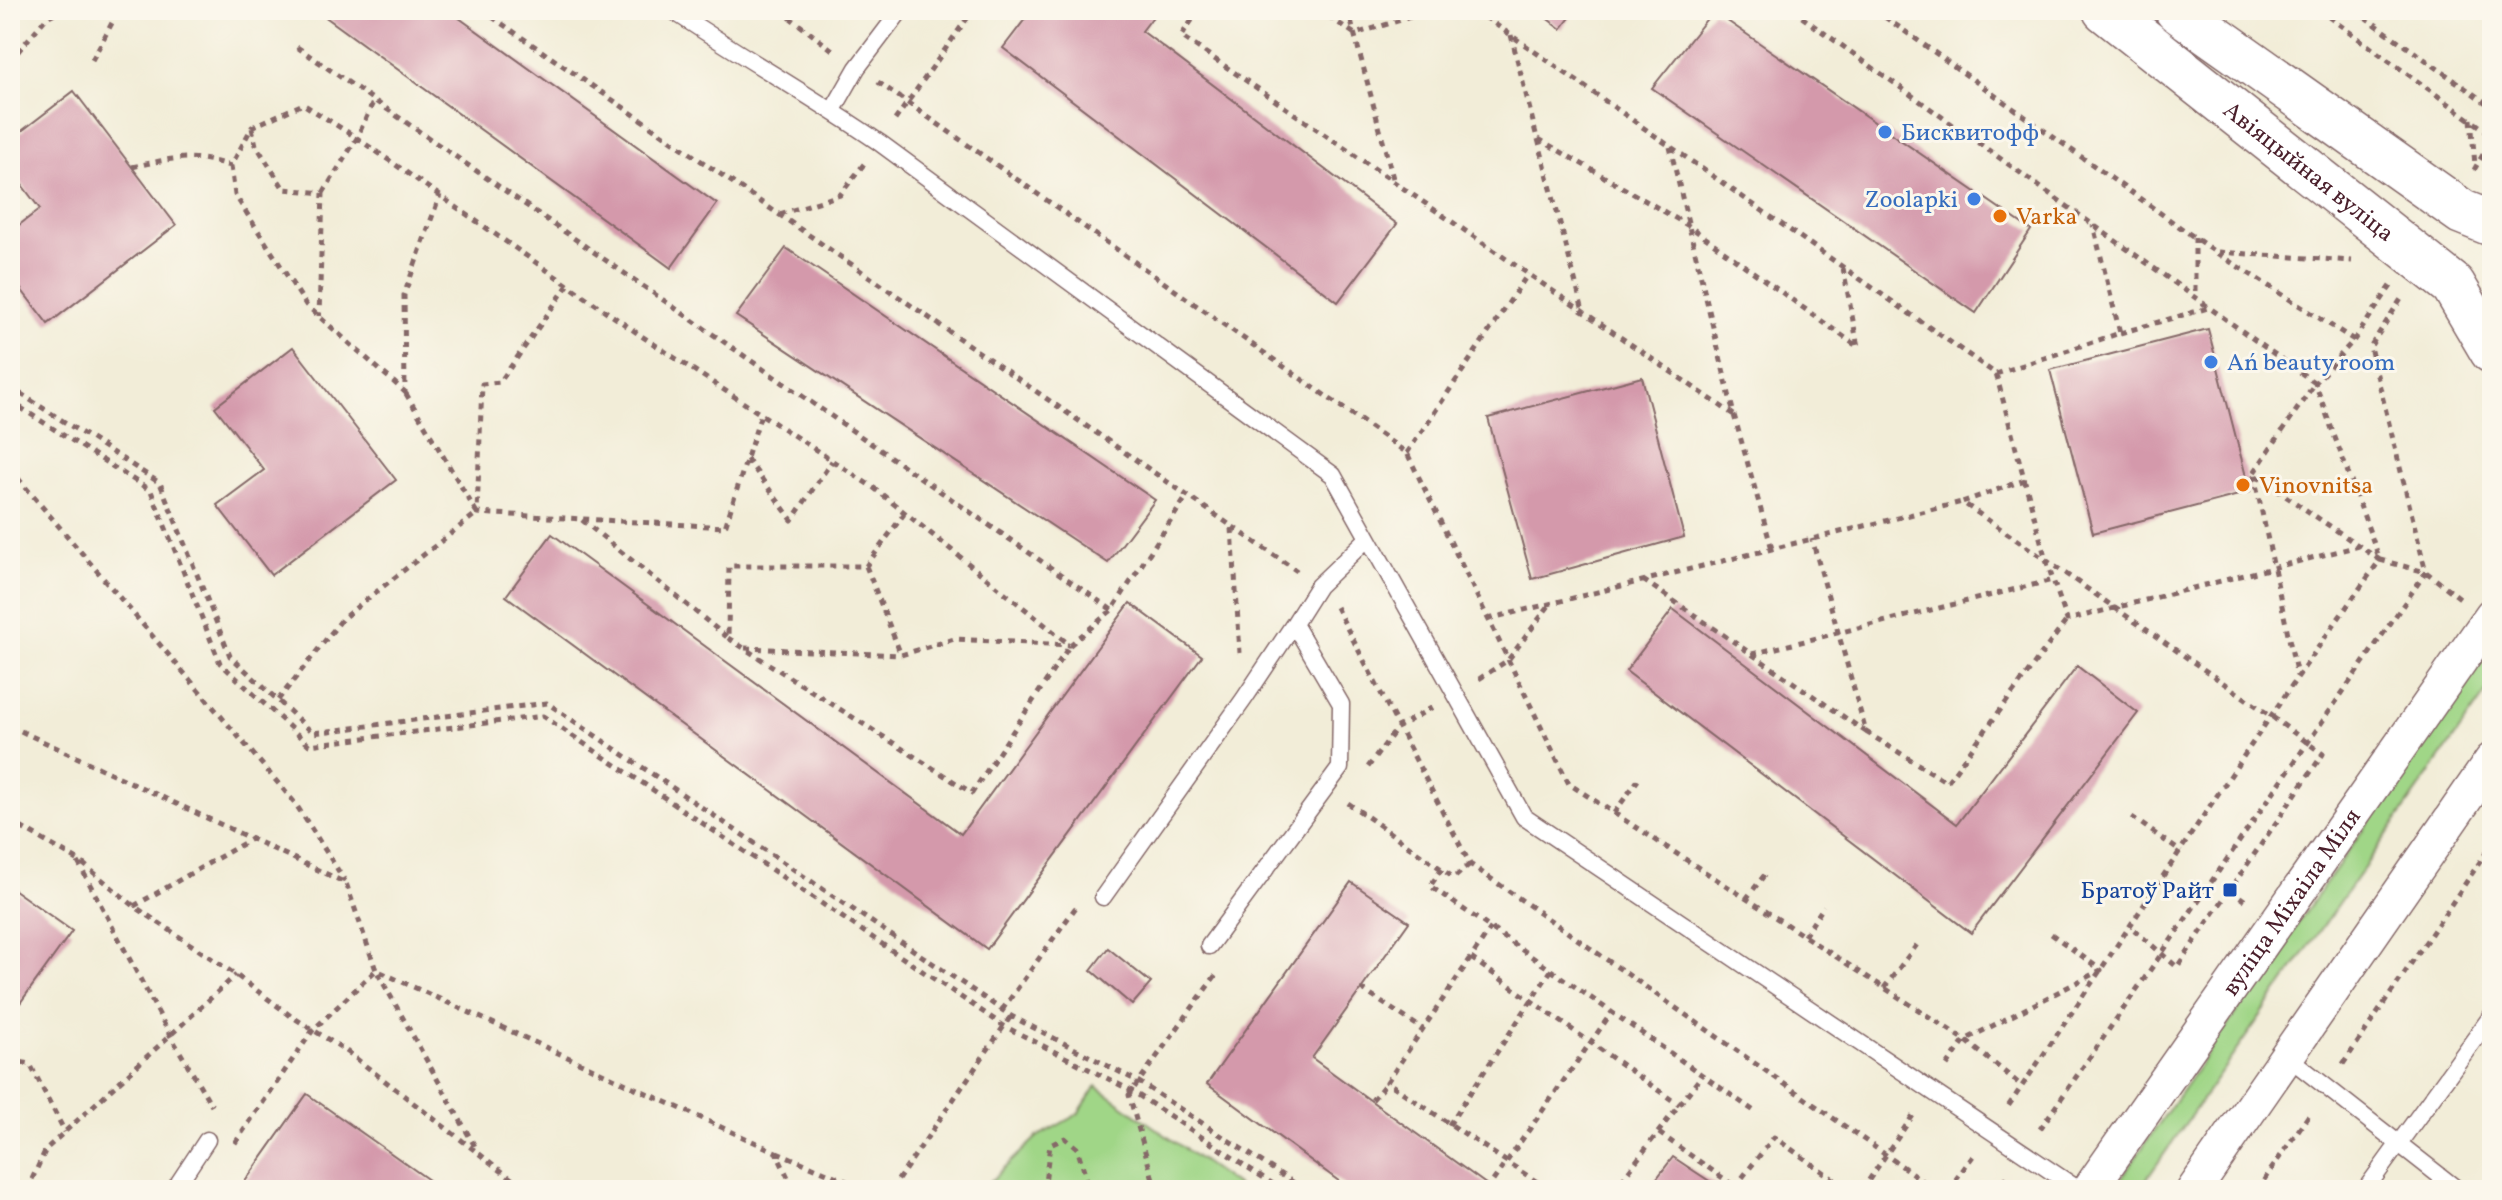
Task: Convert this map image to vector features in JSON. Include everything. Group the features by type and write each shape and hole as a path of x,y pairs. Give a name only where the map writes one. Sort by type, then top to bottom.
{"main road":[{"name":"Авіяцыйная вуліца","path":"2105,10 2415,260 2453,285 2492,351"},
{"name":"Авіяцыйная вуліца","path":"2177,10 2481,205"}],"street":[{"name":"вуліца Міхаіла Міля","path":"2089,1190 2490,618"},
{"path":"2194,1190 2492,760"}],"lane":[{"path":"672,10 730,50 833,110 1333,475 1524,817 2079,1190"},
{"path":"833,110 857,68 901,10"},
{"path":"1103,897 1244,699 1318,586 1368,538"},
{"path":"1209,946 1340,768 1341,704 1294,624"},
{"path":"2365,1190 2492,1015"},
{"path":"2288,1057 2458,1190"},
{"path":"174,1190 207,1140"}],"path":[{"path":"10,61 47,17 60,10"},
{"path":"92,60 119,10"},
{"path":"482,10 1318,586 1330,596 1470,864 1936,1190"},
{"path":"1199,10 1181,36 1734,415"},
{"path":"1319,10 1355,34"},
{"path":"1348,10 1395,183"},
{"path":"1355,34 1433,10"},
{"path":"1475,10 1996,374 2046,560 2067,620"},
{"path":"1792,10 2315,383 2380,560"},
{"path":"1875,10 2215,252 2354,340"},
{"path":"2319,10 2492,135"},
{"path":"2355,10 2492,107"},
{"path":"1511,35 1584,313"},
{"path":"297,47 1112,610"},
{"path":"319,316 323,193 357,138 374,100"},
{"path":"477,513 405,392 306,305 235,195 231,166 252,127 303,104 357,138 568,285 874,488 1070,645"},
{"path":"2471,118 2481,205"},
{"path":"252,127 256,145 284,189 323,193"},
{"path":"1537,138 1689,226 1858,347 1843,267"},
{"path":"1670,146 1734,415 1772,549"},
{"path":"132,167 173,158 202,157 231,166"},
{"path":"405,392 404,295 440,195"},
{"path":"2092,224 2120,333"},
{"path":"2195,237 2195,297"},
{"path":"2215,252 2415,260"},
{"path":"2297,676 2253,474 2315,383 2354,340 2415,260"},
{"path":"1997,1190 2426,572 2370,347 2415,260"},
{"path":"1407,453 1528,274"},
{"path":"477,513 482,384 500,382 568,285"},
{"path":"1996,374 2209,307"},
{"path":"10,387 160,483 230,656 313,733 547,703 1011,1016 1139,1082 1304,1190"},
{"path":"10,401 151,491 220,663 309,745 543,716 1004,1026 1132,1091 1282,1190"},
{"path":"278,700 343,618 477,513 725,527 761,414"},
{"path":"747,459 792,520 832,461"},
{"path":"10,469 295,803 346,883 376,970 480,1154"},
{"path":"2253,474 2380,560 2426,572 2490,618"},
{"path":"1488,619 1962,502 2025,480"},
{"path":"581,519 728,638 972,793 1070,645 1112,610 1187,496"},
{"path":"1962,502 2323,754 2177,967 2131,927"},
{"path":"866,566 904,513"},
{"path":"1232,527 1244,699"},
{"path":"1812,539 1866,732"},
{"path":"1643,580 1866,732 1947,782 2067,620 2360,546"},
{"path":"1948,1190 2131,927 2297,676 2380,560"},
{"path":"728,638 729,566 866,566"},
{"path":"866,566 901,655"},
{"path":"1751,654 2053,580"},
{"path":"1362,776 1398,727 1508,660 1551,603"},
{"path":"744,648 901,655 954,639 1070,645"},
{"path":"10,726 346,883"},
{"path":"1614,813 1638,780"},
{"path":"1344,800 1454,878 1470,864"},
{"path":"2132,817 2181,852"},
{"path":"10,821 76,859 134,906 345,1050 526,1190"},
{"path":"134,906 251,839"},
{"path":"2257,1190 2492,844"},
{"path":"76,859 170,1035 212,1106"},
{"path":"1442,869 1430,886 1754,1111"},
{"path":"1746,899 1766,873"},
{"path":"1804,936 1824,906"},
{"path":"1372,1100 1491,928"},
{"path":"2050,933 2101,970"},
{"path":"1884,988 1919,942"},
{"path":"1470,958 1679,1105"},
{"path":"1156,1190 1129,1095 1223,966"},
{"path":"1449,1125 1552,969"},
{"path":"228,1153 313,1030 376,970"},
{"path":"376,970 776,1152 868,1190"},
{"path":"1965,1040 2101,970"},
{"path":"27,1190 46,1149 236,975"},
{"path":"1361,989 1423,1029"},
{"path":"1493,1181 1612,1012"},
{"path":"891,1190 1011,1016"},
{"path":"10,1060 30,1064 65,1132"},
{"path":"1614,1190 1702,1075"},
{"path":"1387,1082 1549,1190"},
{"path":"1659,1133 1737,1188 1774,1137 1849,1190"},
{"path":"1044,1190 1050,1145 1065,1138 1077,1148 1090,1190"},
{"path":"776,1152 794,1190"}],"green space":[{"path":"2485,654 2492,659 2492,684 2139,1190 2113,1190"},
{"path":"1096,1086 1243,1190 981,1190 1037,1137 1078,1114"}],"building":[{"path":"316,10 448,10 717,204 671,268"},
{"path":"1032,10 1158,10 1142,31 1397,224 1338,302 1003,48"},
{"path":"1536,10 1576,10 1561,29"},
{"path":"1713,11 2031,230 1976,313 1652,88"},
{"path":"74,91 176,225 48,324 10,275 10,232 40,209 10,169 10,140"},
{"path":"786,248 1155,500 1108,563 736,316"},
{"path":"2208,329 2250,492 2093,533 2050,370"},
{"path":"293,347 396,480 271,575 217,505 264,470 215,407"},
{"path":"1642,377 1684,537 1532,579 1488,418"},
{"path":"552,534 961,834 1130,603 1202,656 987,949 506,596"},
{"path":"1673,609 1957,824 2077,666 2138,713 1971,933 1626,671"},
{"path":"1351,882 1409,922 1312,1058 1494,1190 1351,1190 1207,1084"},
{"path":"10,887 72,931 20,1003 10,996"},
{"path":"1108,948 1151,983 1132,1005 1091,970"},
{"path":"307,1094 443,1190 239,1190"},
{"path":"1673,1157 1688,1167 1723,1190 1648,1190"}],"place":[{"name":"Бисквитофф","path":"1885,132"},
{"name":"Zoolapki","path":"1974,199"},
{"name":"Varka","path":"2000,216"},
{"name":"Ań beauty room","path":"2211,362"},
{"name":"Vinovnitsa","path":"2243,485"},
{"name":"Братоў Райт","path":"2230,890"}]}
